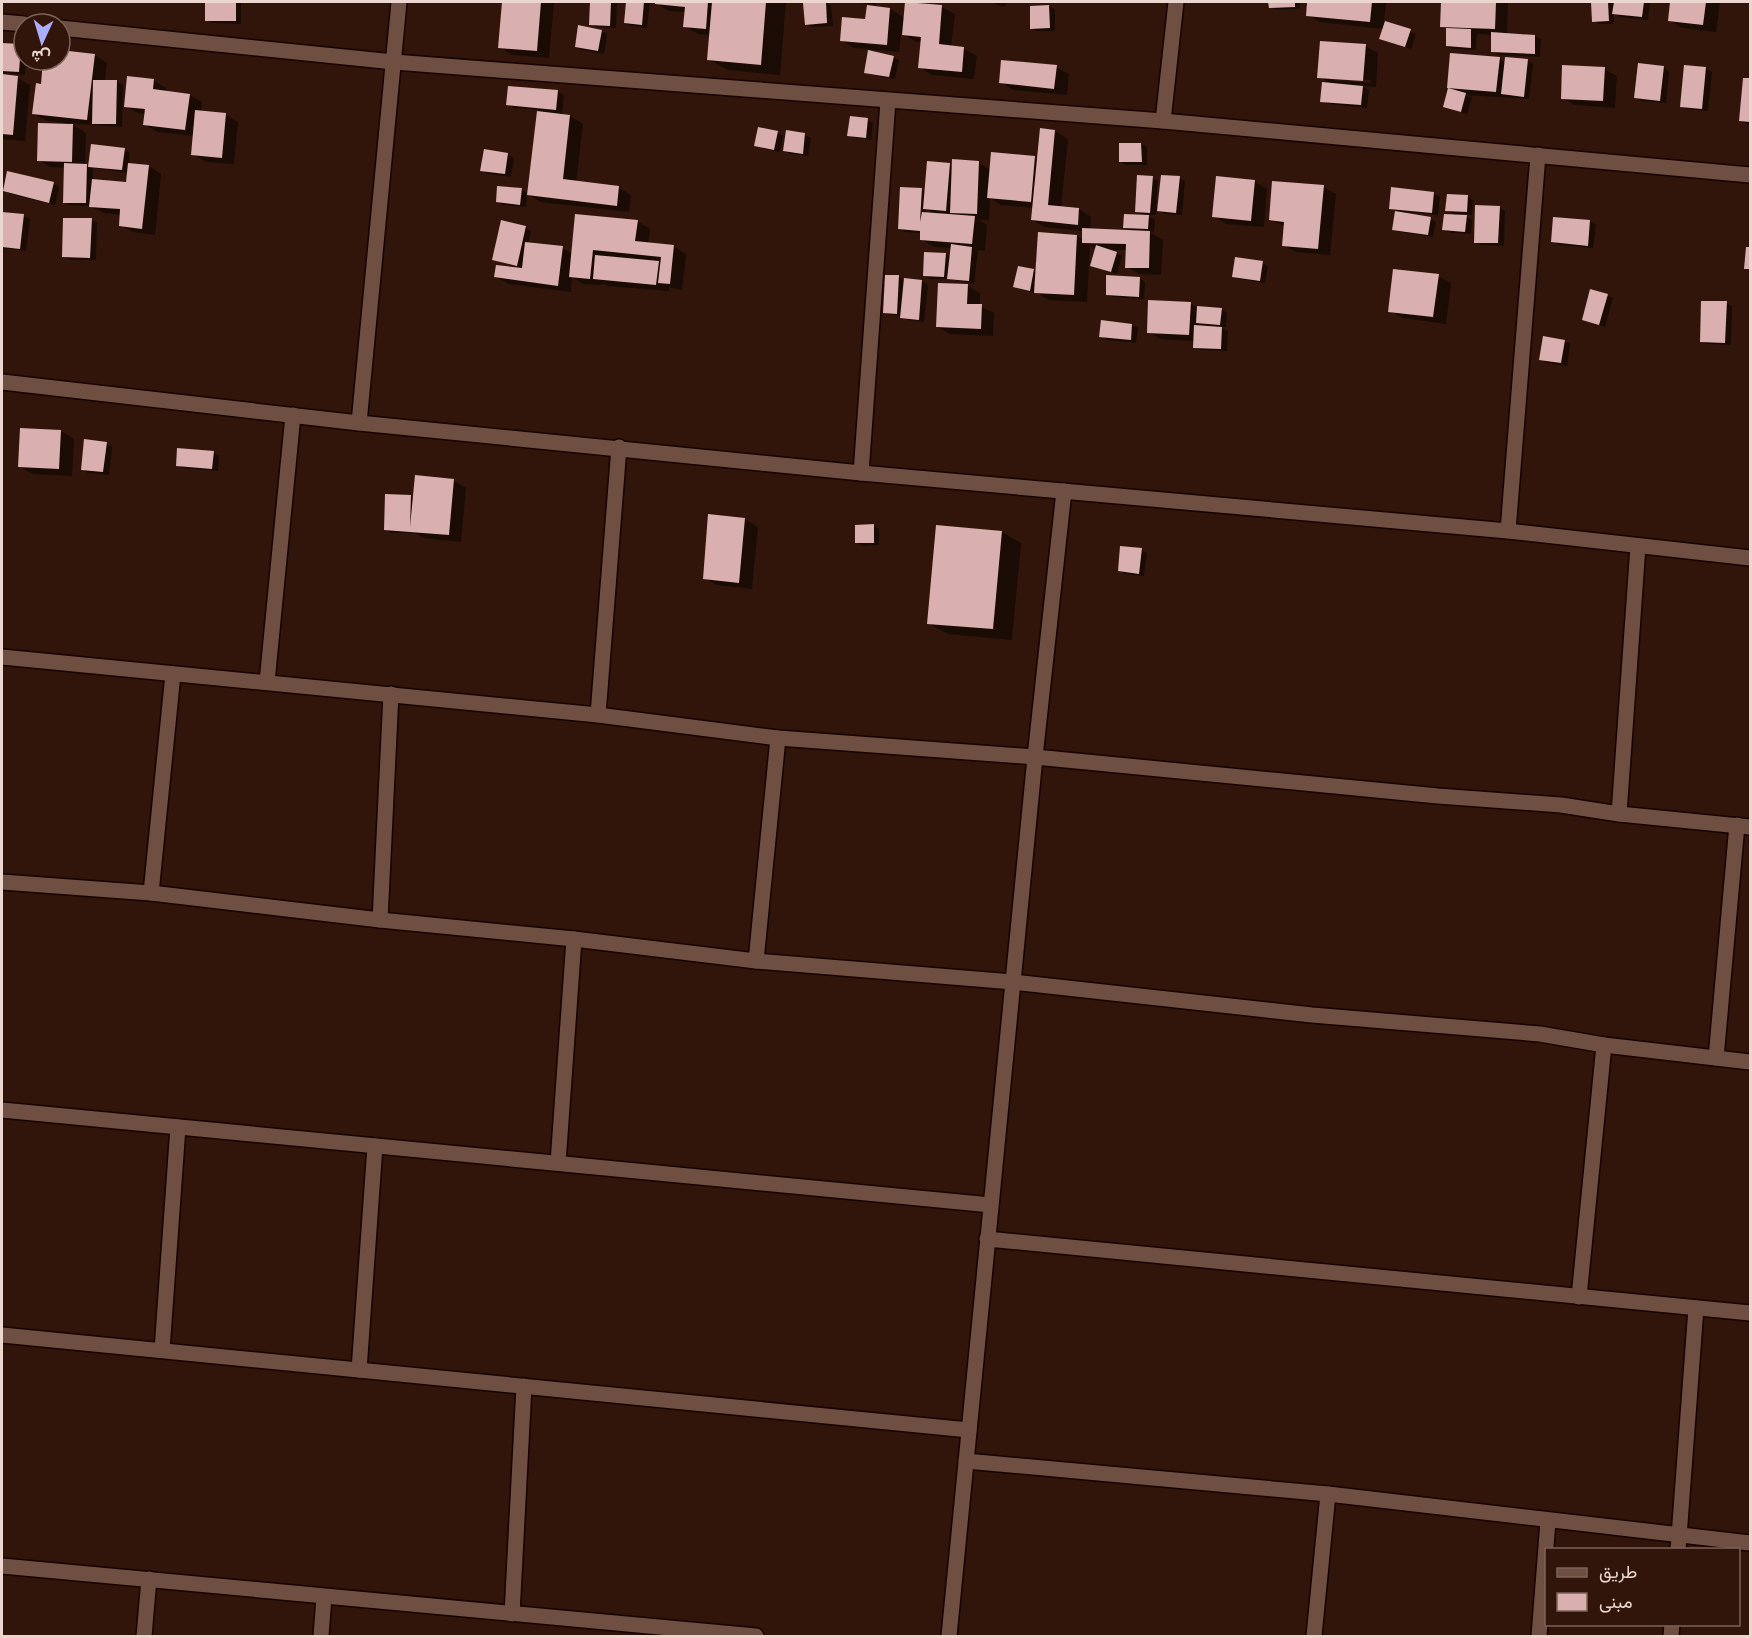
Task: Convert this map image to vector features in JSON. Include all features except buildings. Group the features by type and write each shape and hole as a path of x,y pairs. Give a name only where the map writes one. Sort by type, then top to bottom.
{"street":[{"path":"359,423 399,2"},
{"path":"1163,121 1176,2"},
{"path":"72,29 394,62 1163,121 1750,175"},
{"path":"861,472 888,101"},
{"path":"1508,531 1538,155"},
{"path":"2,382 359,423 861,472 1508,531 1750,558"},
{"path":"267,682 293,415"},
{"path":"598,715 619,447"},
{"path":"949,1636 1035,757 1064,491"},
{"path":"1619,814 1638,546"},
{"path":"2,657 598,715 778,738 1035,757 1426,795 1561,805 1619,814 1744,826 1716,1058"},
{"path":"151,893 174,674"},
{"path":"380,920 391,694"},
{"path":"756,961 778,738"},
{"path":"2,882 151,893 756,961 1013,982 1324,1016 1540,1034 1604,1045 1750,1062"},
{"path":"558,1163 574,939"},
{"path":"1579,1297 1604,1045"},
{"path":"2,1110 991,1205"},
{"path":"162,1350 178,1127"},
{"path":"359,1370 375,1146"},
{"path":"987,1239 1750,1313"},
{"path":"1679,1543 1696,1308"},
{"path":"2,1335 969,1430"},
{"path":"512,1614 524,1386"},
{"path":"966,1461 1328,1494 1548,1521 1679,1543 1750,1544"},
{"path":"1314,1636 1328,1494"},
{"path":"1546,1548 1548,1521"},
{"path":"1539,1636 1545,1559"},
{"path":"2,1566 756,1636"},
{"path":"144,1636 149,1579"},
{"path":"321,1636 324,1597"}]}
